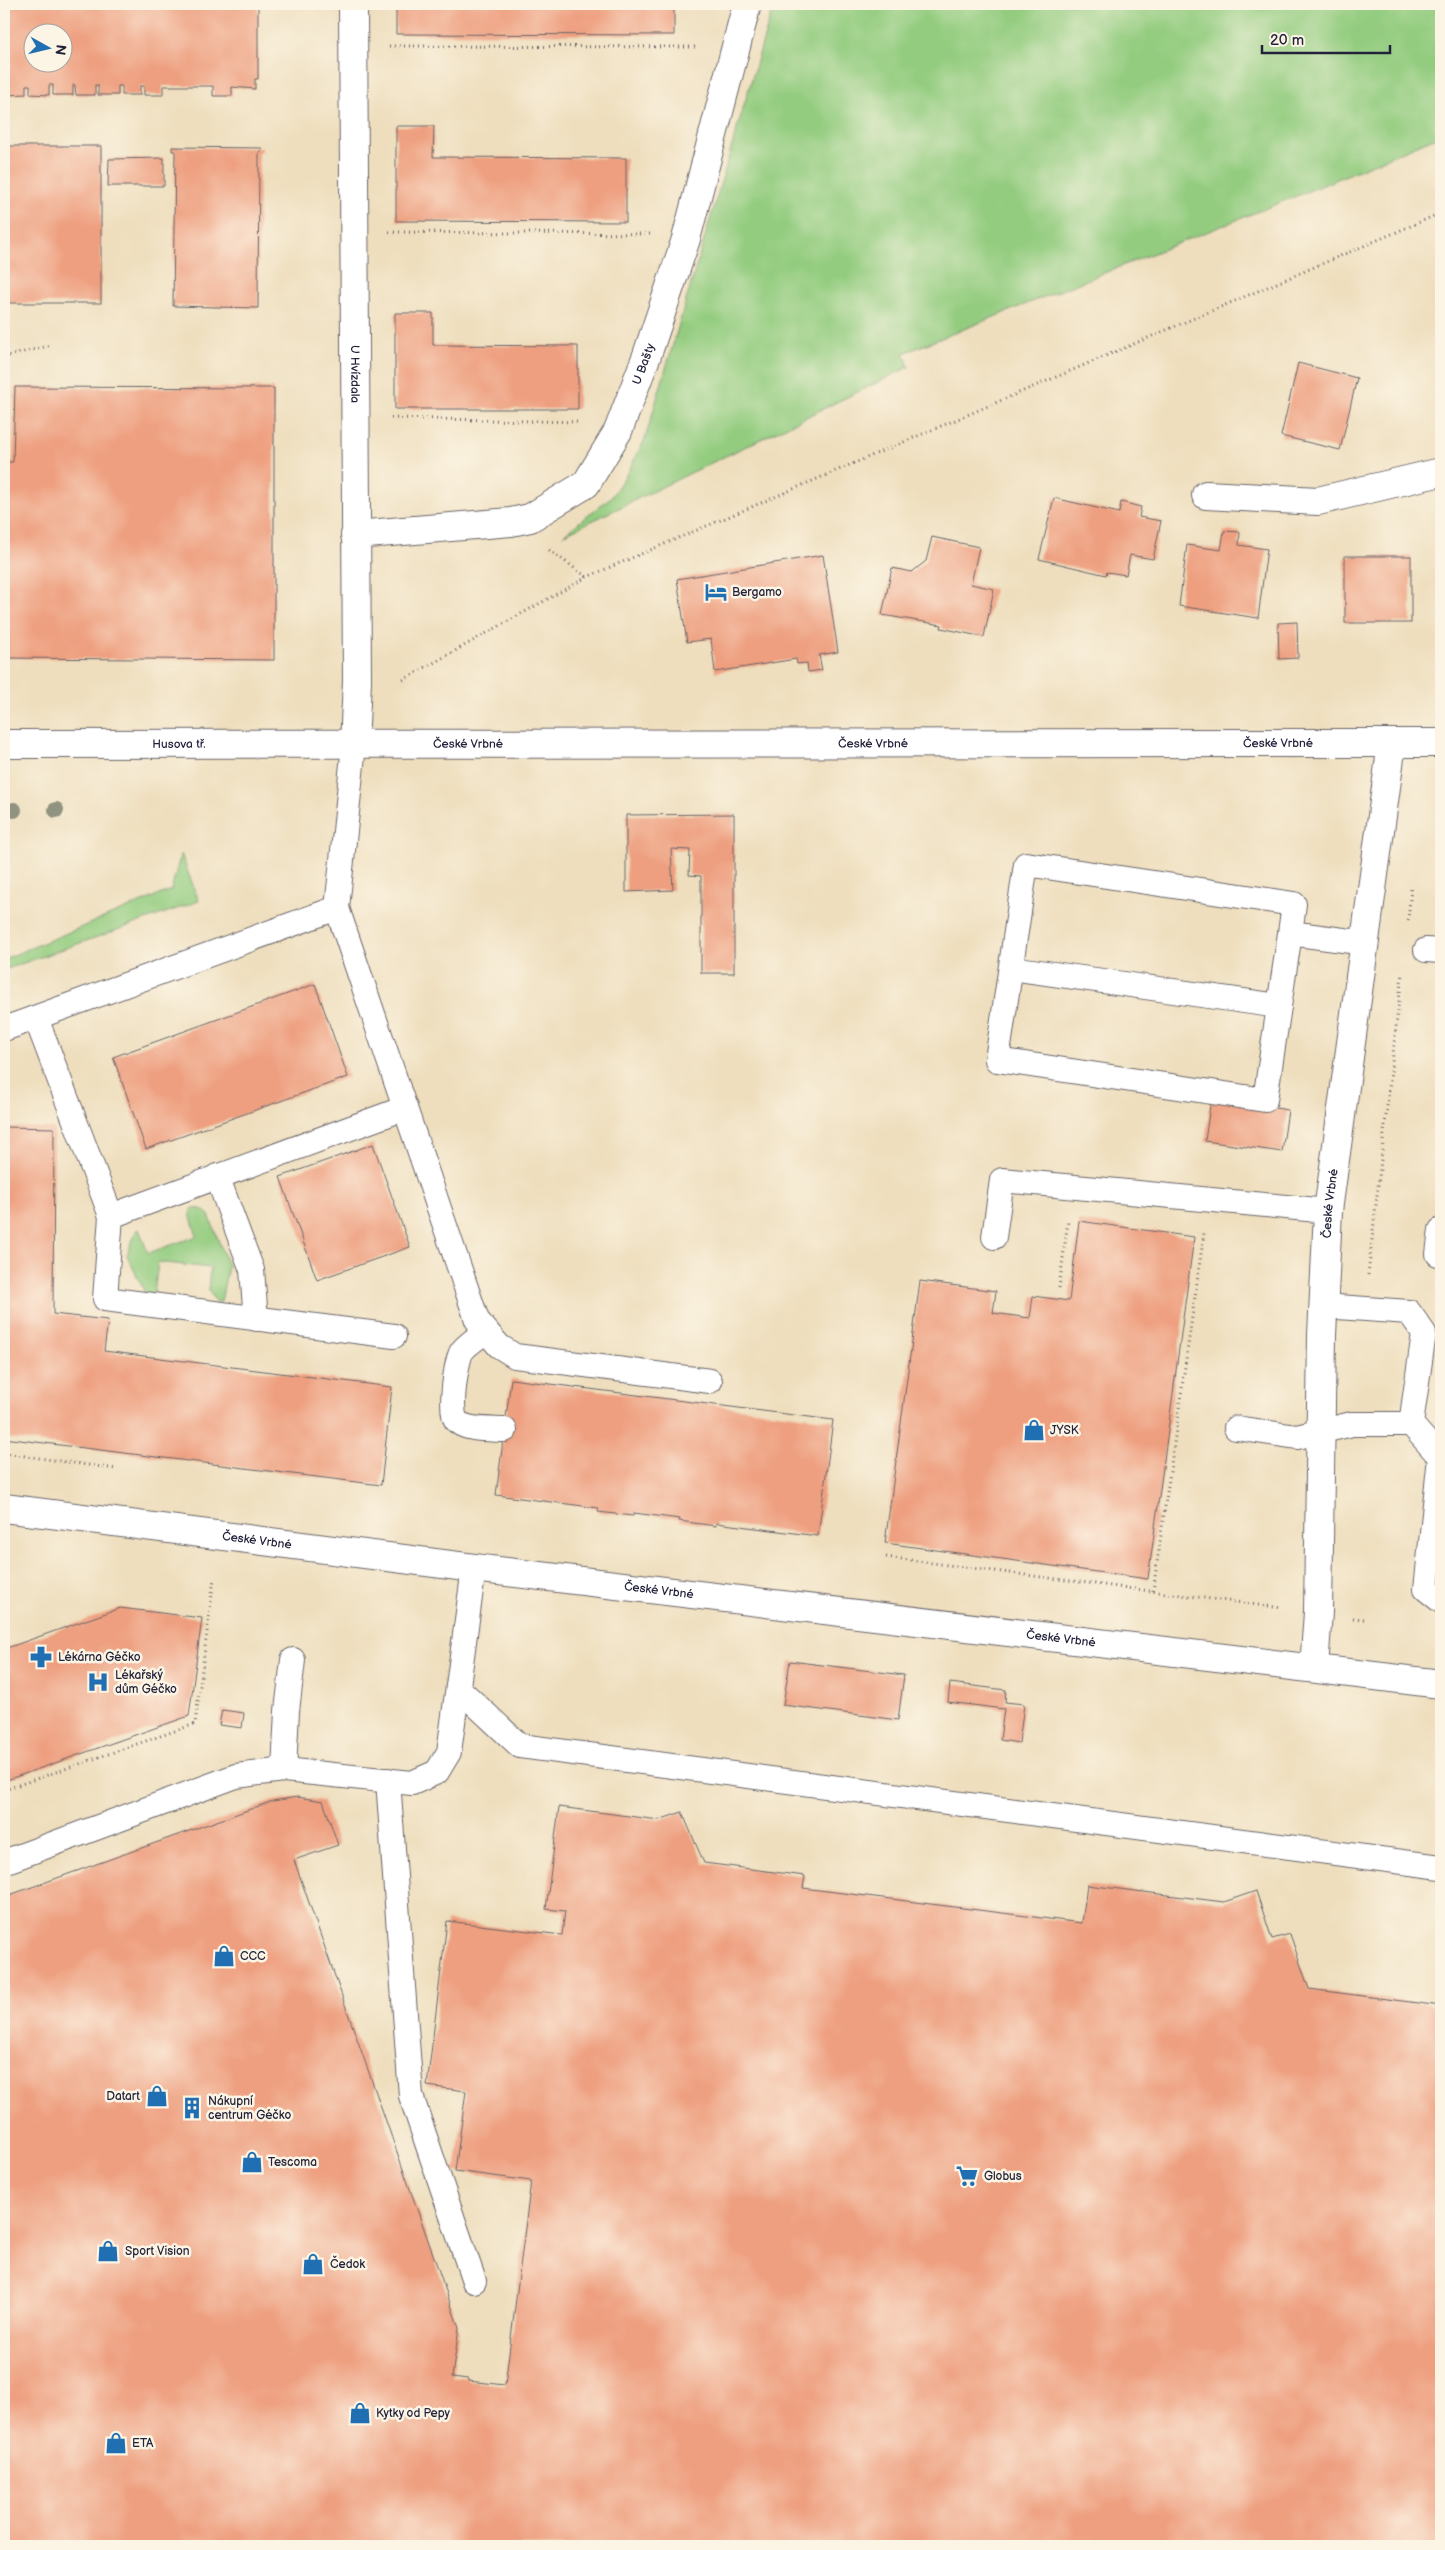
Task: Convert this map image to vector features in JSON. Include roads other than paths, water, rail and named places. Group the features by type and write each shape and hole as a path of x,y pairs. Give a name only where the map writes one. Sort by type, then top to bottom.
{"street":[{"name":"U Hvízdala","path":"353,4 354,535 357,681 354,745"},
{"name":"U Bašty","path":"354,535 511,522 530,518 586,484 620,424 647,355 687,237 747,4"},
{"path":"1206,495 1318,501 1441,472"},
{"name":"České Vrbné","path":"1314,1668 1318,1612 1319,1432 1328,1211 1392,743"},
{"name":"České Vrbné","path":"354,745 1441,743"},
{"name":"Husova tř.","path":"4,744 354,745"},
{"name":"České Vrbné","path":"4,1508 474,1568 1441,1684"}],"lane":[{"path":"354,745 337,908 477,1320 499,1346 515,1356 710,1381"},
{"path":"1026,864 1294,904 1290,933 1265,1100 997,1060 1026,864"},
{"path":"4,1029 337,908"},
{"path":"1290,933 1366,943"},
{"path":"1011,968 1279,1006"},
{"path":"36,1018 110,1216 105,1299 394,1336"},
{"path":"110,1216 405,1108"},
{"path":"217,1176 252,1270 256,1319"},
{"path":"994,1237 1002,1180 1328,1211"},
{"path":"1441,1230 1438,1254 1441,1254"},
{"path":"1323,1306 1409,1312 1424,1333 1411,1424"},
{"path":"486,1331 464,1348 458,1358 452,1409 456,1420 465,1426 505,1430"},
{"path":"1236,1428 1297,1437 1352,1424 1411,1424 1440,1457 1426,1589 1441,1601"},
{"path":"4,1862 236,1776 284,1770 412,1783 437,1772 450,1752 474,1568"},
{"path":"284,1770 287,1711 293,1660"},
{"path":"458,1688 520,1746 1441,1867"},
{"path":"388,1780 411,2096 474,2281"}],"place":[{"name":"Bergamo","path":"716,592"},
{"name":"JYSK","path":"1034,1430"},
{"name":"Lékárna Géčko","path":"41,1657"},
{"name":"Lékařský dům Géčko","path":"98,1682"},
{"name":"CCC","path":"224,1956"},
{"name":"Datart","path":"157,2096"},
{"name":"Nákupní centrum Géčko","path":"192,2108"},
{"name":"Tescoma","path":"252,2162"},
{"name":"Globus","path":"967,2176"},
{"name":"Sport Vision","path":"108,2251"},
{"name":"Čedok","path":"313,2264"},
{"name":"Kytky od Pepy","path":"360,2413"},
{"name":"ETA","path":"116,2443"}]}
